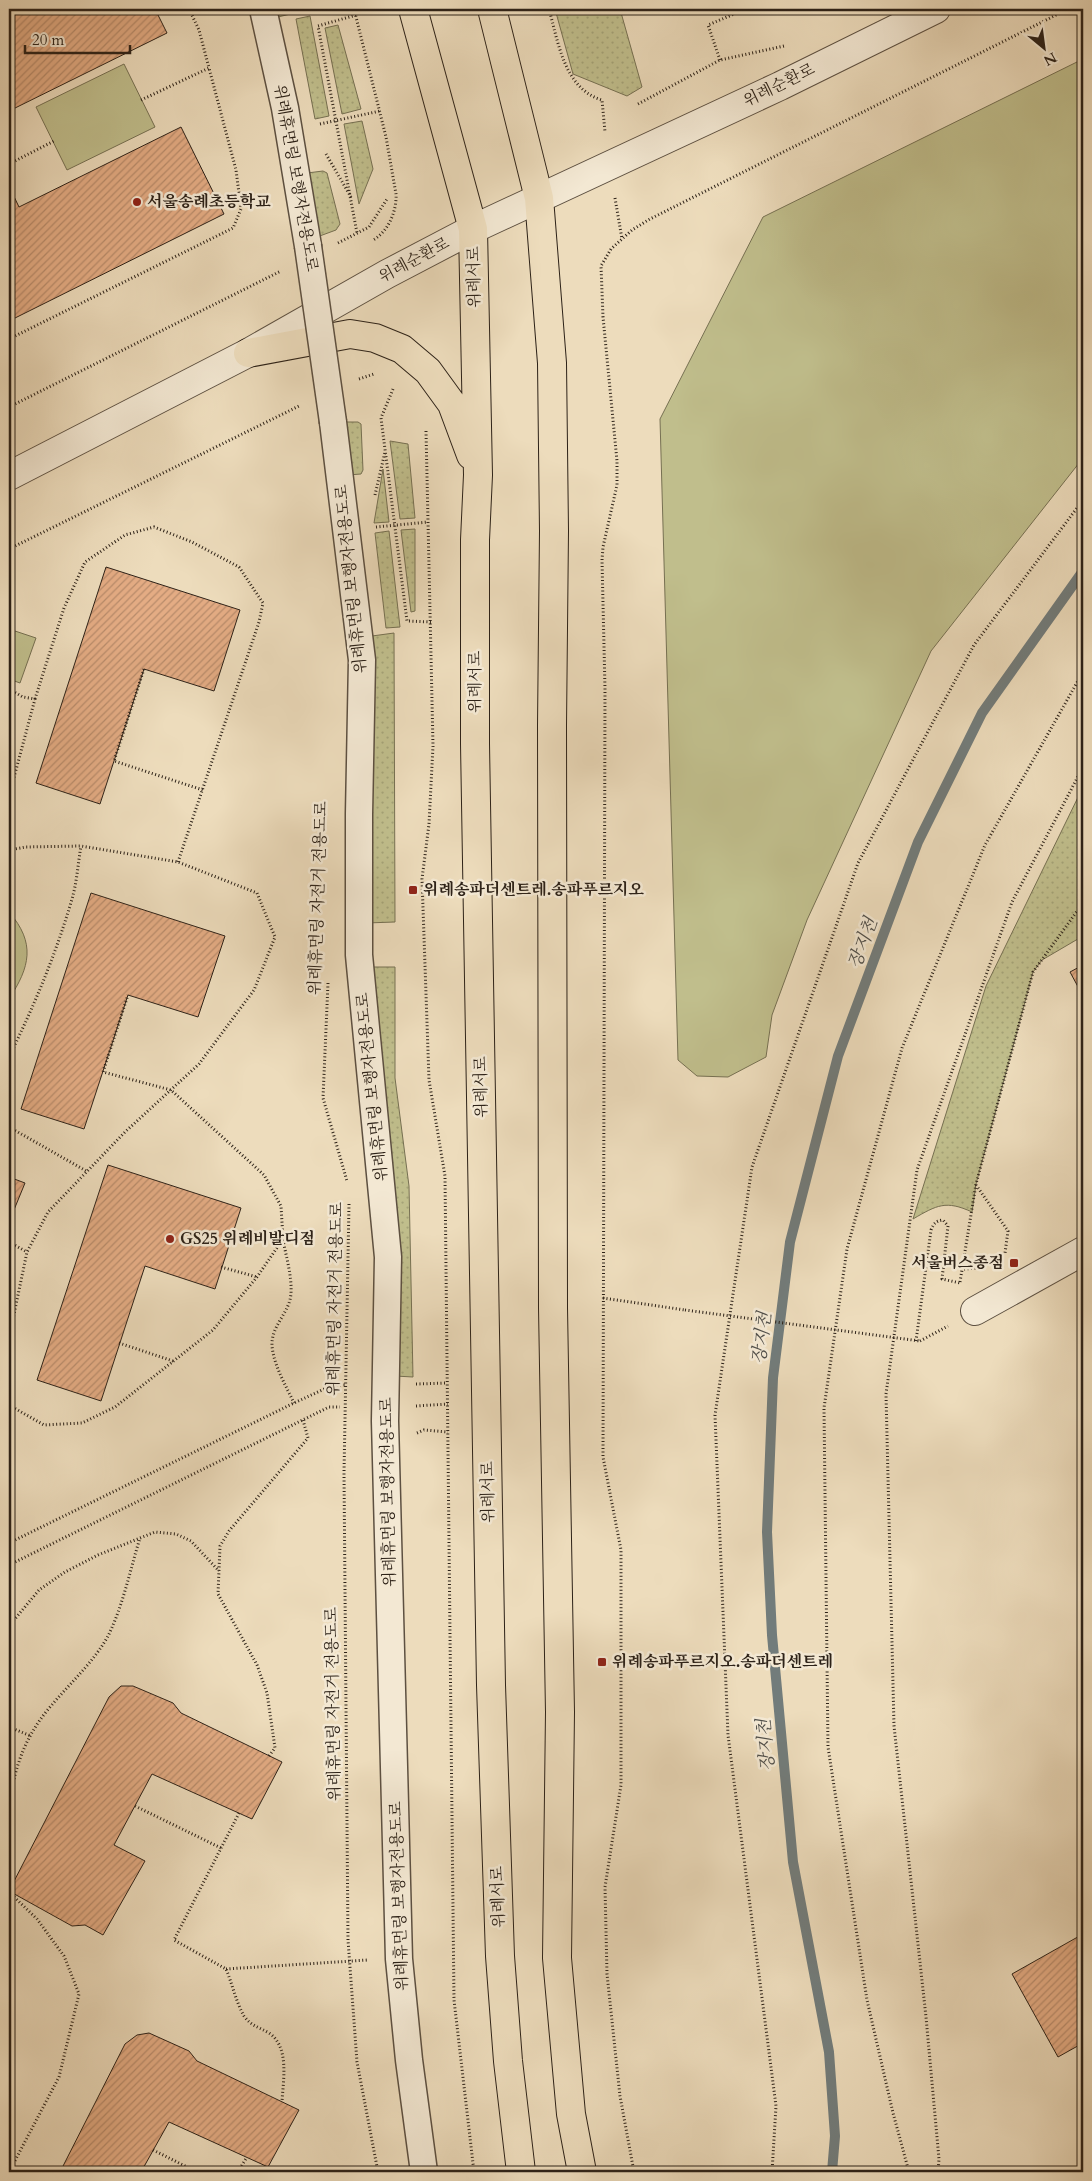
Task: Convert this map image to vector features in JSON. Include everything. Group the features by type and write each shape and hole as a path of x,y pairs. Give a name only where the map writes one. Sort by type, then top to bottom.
{"main road":[{"name":"위례서로","path":"413,9 473,229 478,476 475,540 475,735 491,1685 500,1956 508,2062 521,2172"},
{"path":"492,9 539,198 552,364 554,531 552,725 553,1308 560,1712 557,1958 571,2114 582,2172"},
{"path":"248,353 350,334 375,338 402,349 428,371 452,404 478,476"}],"street":[{"name":"위례휴먼링 보행자전용도로","path":"263,9 319,246 333,422 362,660 359,814 360,955 388,1257 386,1421 399,1958 409,2060 424,2172"},
{"name":"위례순환로","path":"9,476 248,353 387,274 473,229 780,86 936,9"},
{"path":"975,1311 1083,1251"}],"path":[{"path":"9,339 233,228 242,209 236,170 199,30 189,9"},
{"path":"354,9 380,111 393,174 396,202 390,221 382,235 373,240"},
{"path":"549,9 564,63 575,82 593,97 602,100 605,130"},
{"path":"720,60 708,25 746,9"},
{"path":"634,2172 620,2096 607,1974 605,1887 621,1785 621,1550 603,1457 605,689 602,560 603,547 617,486 617,461 603,317 601,266 611,249 650,219 1068,9"},
{"path":"356,15 318,26 357,233"},
{"path":"638,104 720,60 782,47 791,42"},
{"path":"142,100 209,68"},
{"path":"311,126 380,111"},
{"path":"9,164 54,141"},
{"path":"324,150 351,197"},
{"path":"319,246 369,227 387,200"},
{"path":"616,208 622,239"},
{"path":"9,408 286,269"},
{"path":"354,382 372,374 379,374"},
{"path":"393,389 381,418 406,621 431,622"},
{"path":"9,548 300,405"},
{"path":"426,428 433,746 429,824 422,879 429,1080 446,1176 454,2000 474,2172"},
{"path":"374,499 384,452"},
{"path":"772,2172 776,2106 728,1735 715,1415 752,1167 858,863 974,645 1083,500"},
{"path":"368,528 428,522"},
{"path":"9,796 35,699 64,608 85,562 125,535 154,527 192,542 239,567 263,603 259,622 178,862"},
{"path":"144,669 114,761 203,790"},
{"path":"909,2172 892,2113 867,2000 828,1747 824,1408 847,1249 902,1048 985,845 1083,672"},
{"path":"9,689 23,697 35,699"},
{"path":"938,2172 939,2159 926,2017 894,1726 886,1394 917,1170 1012,902 1083,767"},
{"path":"9,1056 31,1013 54,952 72,897 81,846"},
{"path":"9,850 26,847 81,846 178,862 257,893 275,937 254,990 199,1064 170,1090 48,1212 27,1252 10,1322 9,1338"},
{"path":"975,1311 960,1283 964,1269 976,1184 1033,972 1083,903"},
{"name":"위례휴먼링 자전거 전용도로","path":"328,980 322,1098 349,1188"},
{"path":"128,995 102,1072 170,1090 264,1175 281,1206 283,1239 292,1294 285,1314 274,1329 272,1346 278,1369 294,1403"},
{"path":"9,1042 15,1044"},
{"path":"9,1127 88,1172"},
{"path":"964,1269 980,1268 1005,1252 1008,1231 976,1184"},
{"name":"위례휴먼링 자전거 전용도로","path":"349,1198 344,1473 350,1961 357,2062 378,2172"},
{"path":"603,1298 918,1341 931,1230 934,1223 943,1220 948,1226 942,1279 960,1283"},
{"path":"9,1405 44,1425 82,1423 115,1407 213,1330 257,1277 283,1239"},
{"path":"9,1242 27,1252"},
{"path":"221,1267 257,1277"},
{"path":"119,1343 173,1361"},
{"path":"426,1384 448,1383"},
{"path":"9,1543 294,1403 333,1385 345,1385"},
{"path":"426,1406 448,1404"},
{"path":"9,1565 329,1407 340,1407"},
{"path":"269,1756 275,1748 267,1693 245,1640 218,1594 220,1546 230,1531 308,1438 303,1420"},
{"path":"9,1626 38,1590 58,1577 98,1555 155,1532 176,1534 191,1541 219,1572"},
{"path":"9,1810 10,1786 31,1736 50,1707 82,1674 108,1636 122,1600 140,1538"},
{"path":"9,1727 31,1736"},
{"path":"135,1806 221,1848"},
{"path":"239,1813 174,1940 226,1969 399,1958"},
{"path":"9,1892 37,1919 64,1956 79,1994 59,2077 9,2172"},
{"path":"226,1969 244,2015 254,2027 270,2034 281,2048 284,2068 282,2102"},
{"path":"153,2150 197,2172"},
{"path":"238,2172 247,2157"},
{"path":"241,2168 245,2172"}],"shaded area":[{"path":"275,9 311,9 278,17"},
{"path":"555,9 620,9 642,87 627,96 573,74"},
{"path":"310,16 329,116 315,119 296,19"},
{"path":"338,25 361,109 342,114 325,28"},
{"path":"1083,59 1083,458 931,651 807,920 772,1015 766,1057 728,1077 697,1076 678,1060 660,419 763,217"},
{"path":"124,64 155,127 67,170 36,107"},
{"path":"362,121 373,169 359,204 344,124"},
{"path":"323,171 327,173 340,224 336,230 317,237 307,173"},
{"path":"342,422 358,422 361,424 363,470 361,474 348,475"},
{"path":"390,441 408,444 415,518 400,519"},
{"path":"383,469 389,522 374,523"},
{"path":"415,529 415,611 411,612 401,530"},
{"path":"389,531 400,627 386,628 375,533"},
{"path":"9,629 36,638 20,683 9,679"},
{"path":"394,633 395,922 366,923 375,674 372,636"},
{"path":"1083,787 1083,936 1042,960 1033,972 976,1184 972,1212 948,1205 935,1207 913,1219 986,986"},
{"path":"9,912 18,923 23,934 27,955 22,976 9,999"},
{"path":"368,967 395,967 395,1078 409,1186 413,1377 395,1376"}],"building":[{"path":"9,9 155,9 167,33 9,111"},
{"path":"181,127 224,214 9,321 9,186 19,207"},
{"path":"106,567 240,610 214,691 144,669 100,804 36,783"},
{"path":"91,893 225,936 198,1017 128,995 84,1129 21,1109"},
{"path":"1083,965 1083,996 1070,972"},
{"path":"108,1165 241,1208 215,1289 145,1266 101,1401 37,1380"},
{"path":"9,1177 25,1183 9,1222"},
{"path":"121,1686 133,1686 173,1703 181,1713 282,1762 252,1819 152,1774 114,1845 145,1861 103,1935 85,1925 72,1926 9,1891 109,1697"},
{"path":"1083,1934 1083,2043 1058,2057 1012,1974"},
{"path":"149,2033 189,2051 197,2061 299,2110 268,2167 169,2122 141,2172 60,2172 125,2044 137,2035"}],"waterway":[{"name":"장지천","path":"832,2172 835,2136 829,2052 793,1862 772,1635 767,1532 773,1378 790,1242 838,1056 918,842 982,713 1083,571"}],"place":[{"name":"서울송례초등학교","path":"137,202"},
{"name":"위례송파더센트레.송파푸르지오","path":"413,890"},
{"name":"GS25 위례비발디점","path":"170,1239"},
{"name":"서울버스종점","path":"1014,1263"},
{"name":"위례송파푸르지오.송파더센트레","path":"602,1662"}]}
